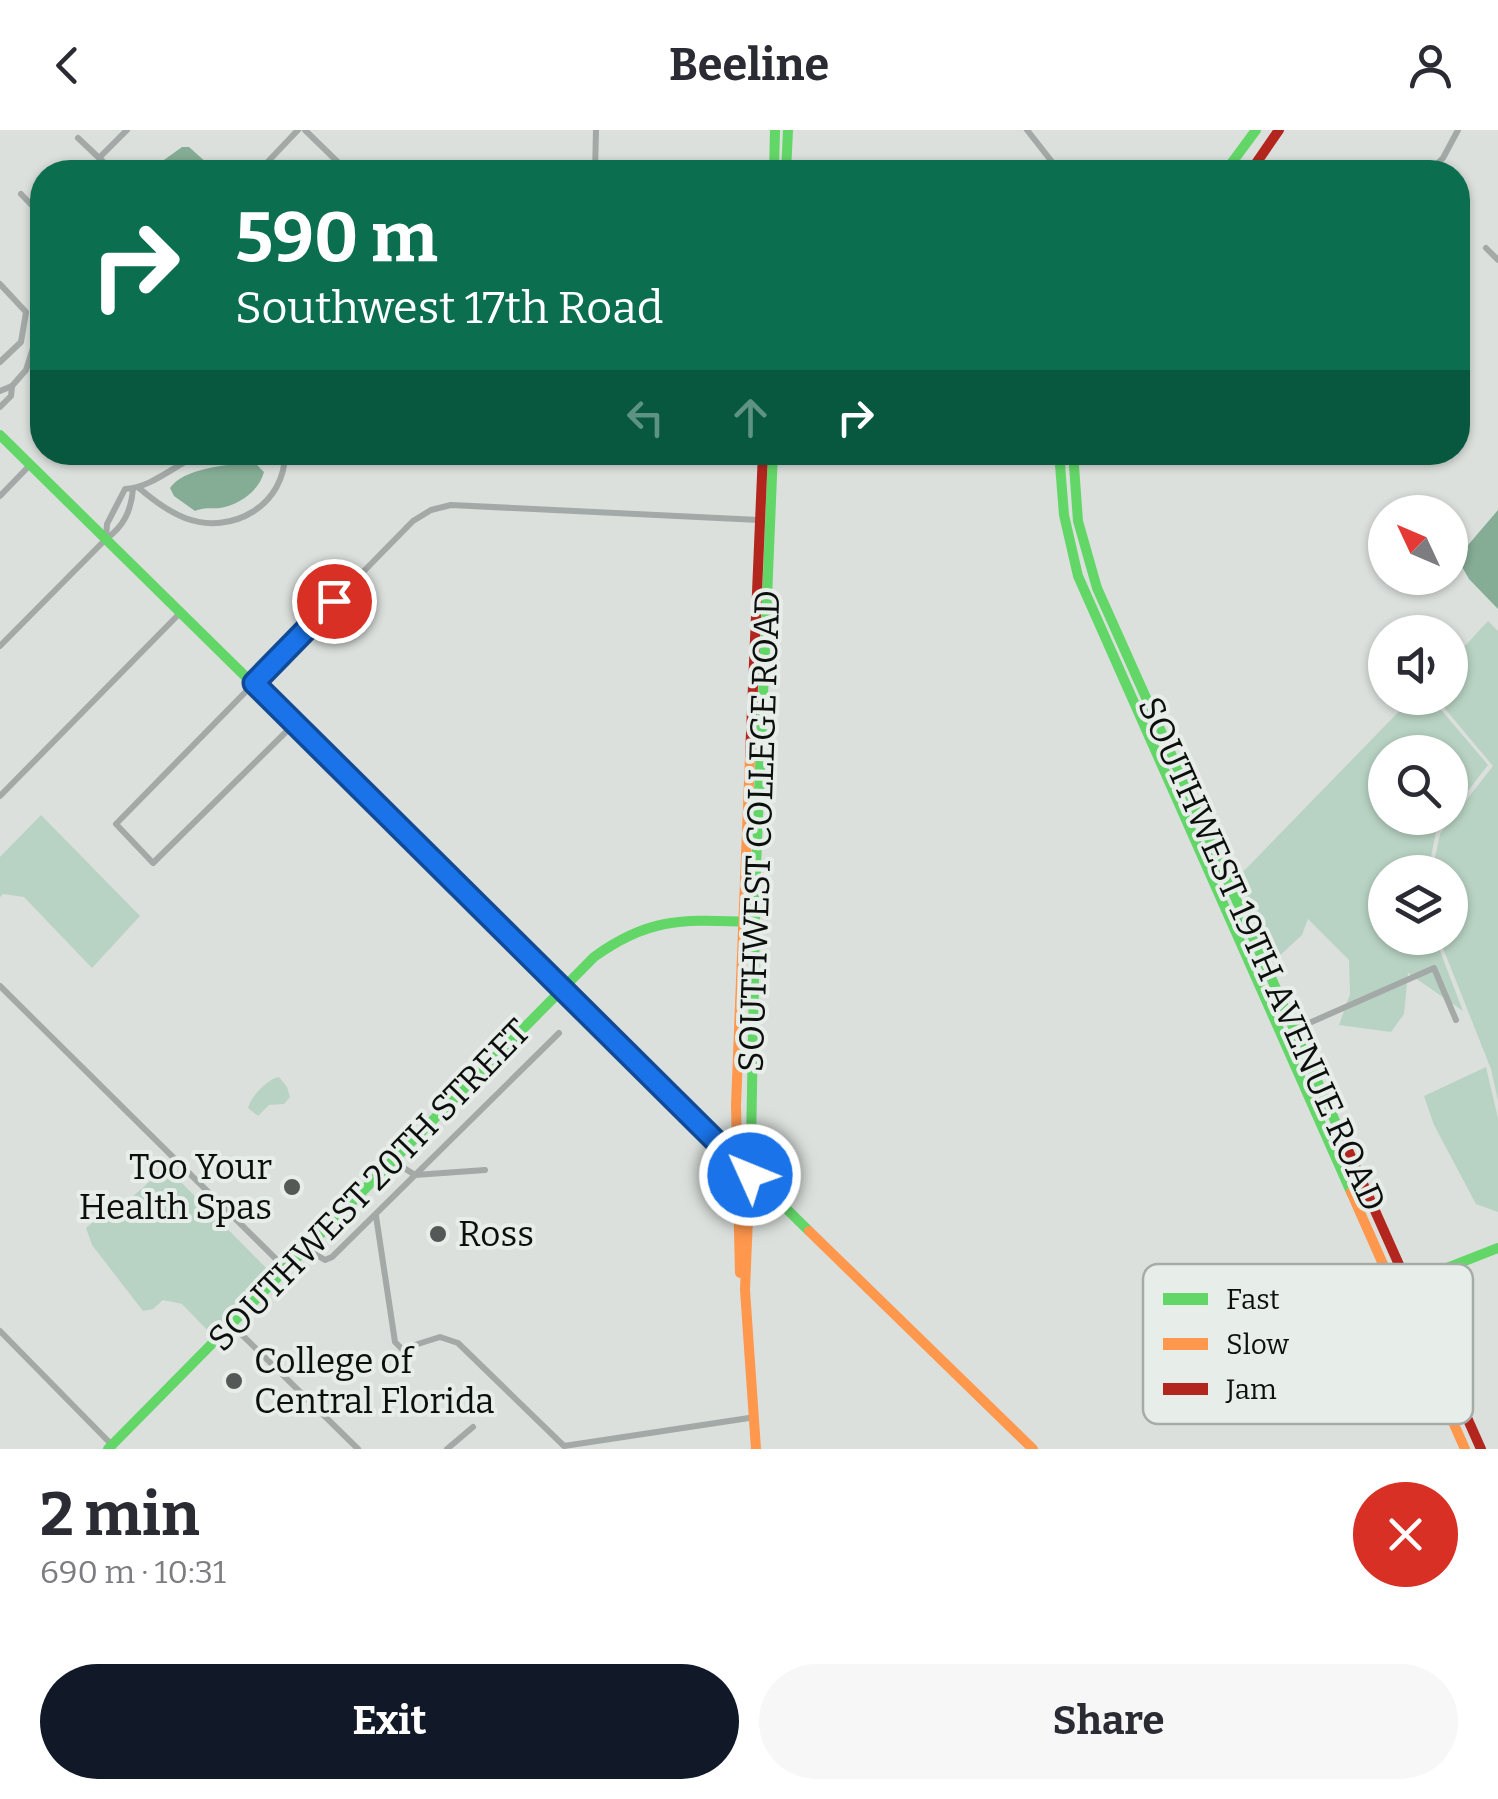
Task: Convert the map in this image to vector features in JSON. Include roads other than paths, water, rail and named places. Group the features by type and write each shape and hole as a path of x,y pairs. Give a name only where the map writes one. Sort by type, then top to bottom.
{"main road":[{"path":"775,160 776,130"},
{"path":"787,160 788,130"},
{"path":"1235,160 1256,130"},
{"path":"1258,160 1279,130"},
{"path":"0,435 1033,1449"},
{"name":"SOUTHWEST COLLEGE ROAD","path":"754,1449 749,1418 736,1161 765,520 763,465"},
{"name":"SOUTHWEST COLLEGE ROAD","path":"765,520 771,465"},
{"name":"SOUTHWEST 19TH AVENUE ROAD","path":"1059,465 1066,537 1078,576 1383,1264"},
{"name":"SOUTHWEST 19TH AVENUE ROAD","path":"1073,465 1075,509 1087,562 1400,1264"},
{"name":"SOUTHWEST 20TH STREET","path":"110,1447 561,989 616,939 666,920 749,922"},
{"name":"SOUTHWEST COLLEGE ROAD","path":"749,922 750,1175 745,1290 754,1449"},
{"path":"1457,1264 1498,1248"},
{"name":"SOUTHWEST 19TH AVENUE ROAD","path":"1456,1424 1467,1449"},
{"name":"SOUTHWEST 19TH AVENUE ROAD","path":"1469,1424 1480,1449"}],"street":[{"path":"78,138 99,158 126,130"},
{"path":"270,160 301,130 335,160"},
{"path":"595,160 596,130"},
{"path":"1027,130 1051,160"},
{"path":"1441,160 1458,130"},
{"path":"21,194 30,203"},
{"path":"1486,248 1498,260"},
{"path":"0,284 26,312 20,342 0,362"},
{"path":"20,342 30,346"},
{"path":"0,391 12,386 30,359"},
{"path":"0,407 11,396 12,386"},
{"path":"0,496 30,465"},
{"path":"106,539 107,524 125,490 136,489 175,465"},
{"path":"136,489 188,520 223,524 254,512 275,494 286,465"},
{"path":"0,646 118,531 136,489"},
{"path":"115,506 129,510"},
{"path":"294,724 153,862 116,824 413,520 431,510 467,506 765,520"},
{"path":"0,796 182,612"},
{"path":"1281,1036 1434,968 1456,1020"},
{"path":"0,986 287,1270"},
{"path":"307,1250 325,1260 332,1257 558,1033"},
{"path":"394,1161 416,1175 485,1170"},
{"path":"376,1216 395,1342 402,1348 440,1337 458,1342 564,1446 749,1418"},
{"path":"232,1325 358,1449"},
{"path":"0,1331 110,1447"},
{"path":"448,1449 472,1427"}],"place":[{"name":"Too Your Health Spas","path":"292,1187"},
{"name":"Ross","path":"438,1234"},
{"name":"College of Central Florida","path":"234,1381"}]}
